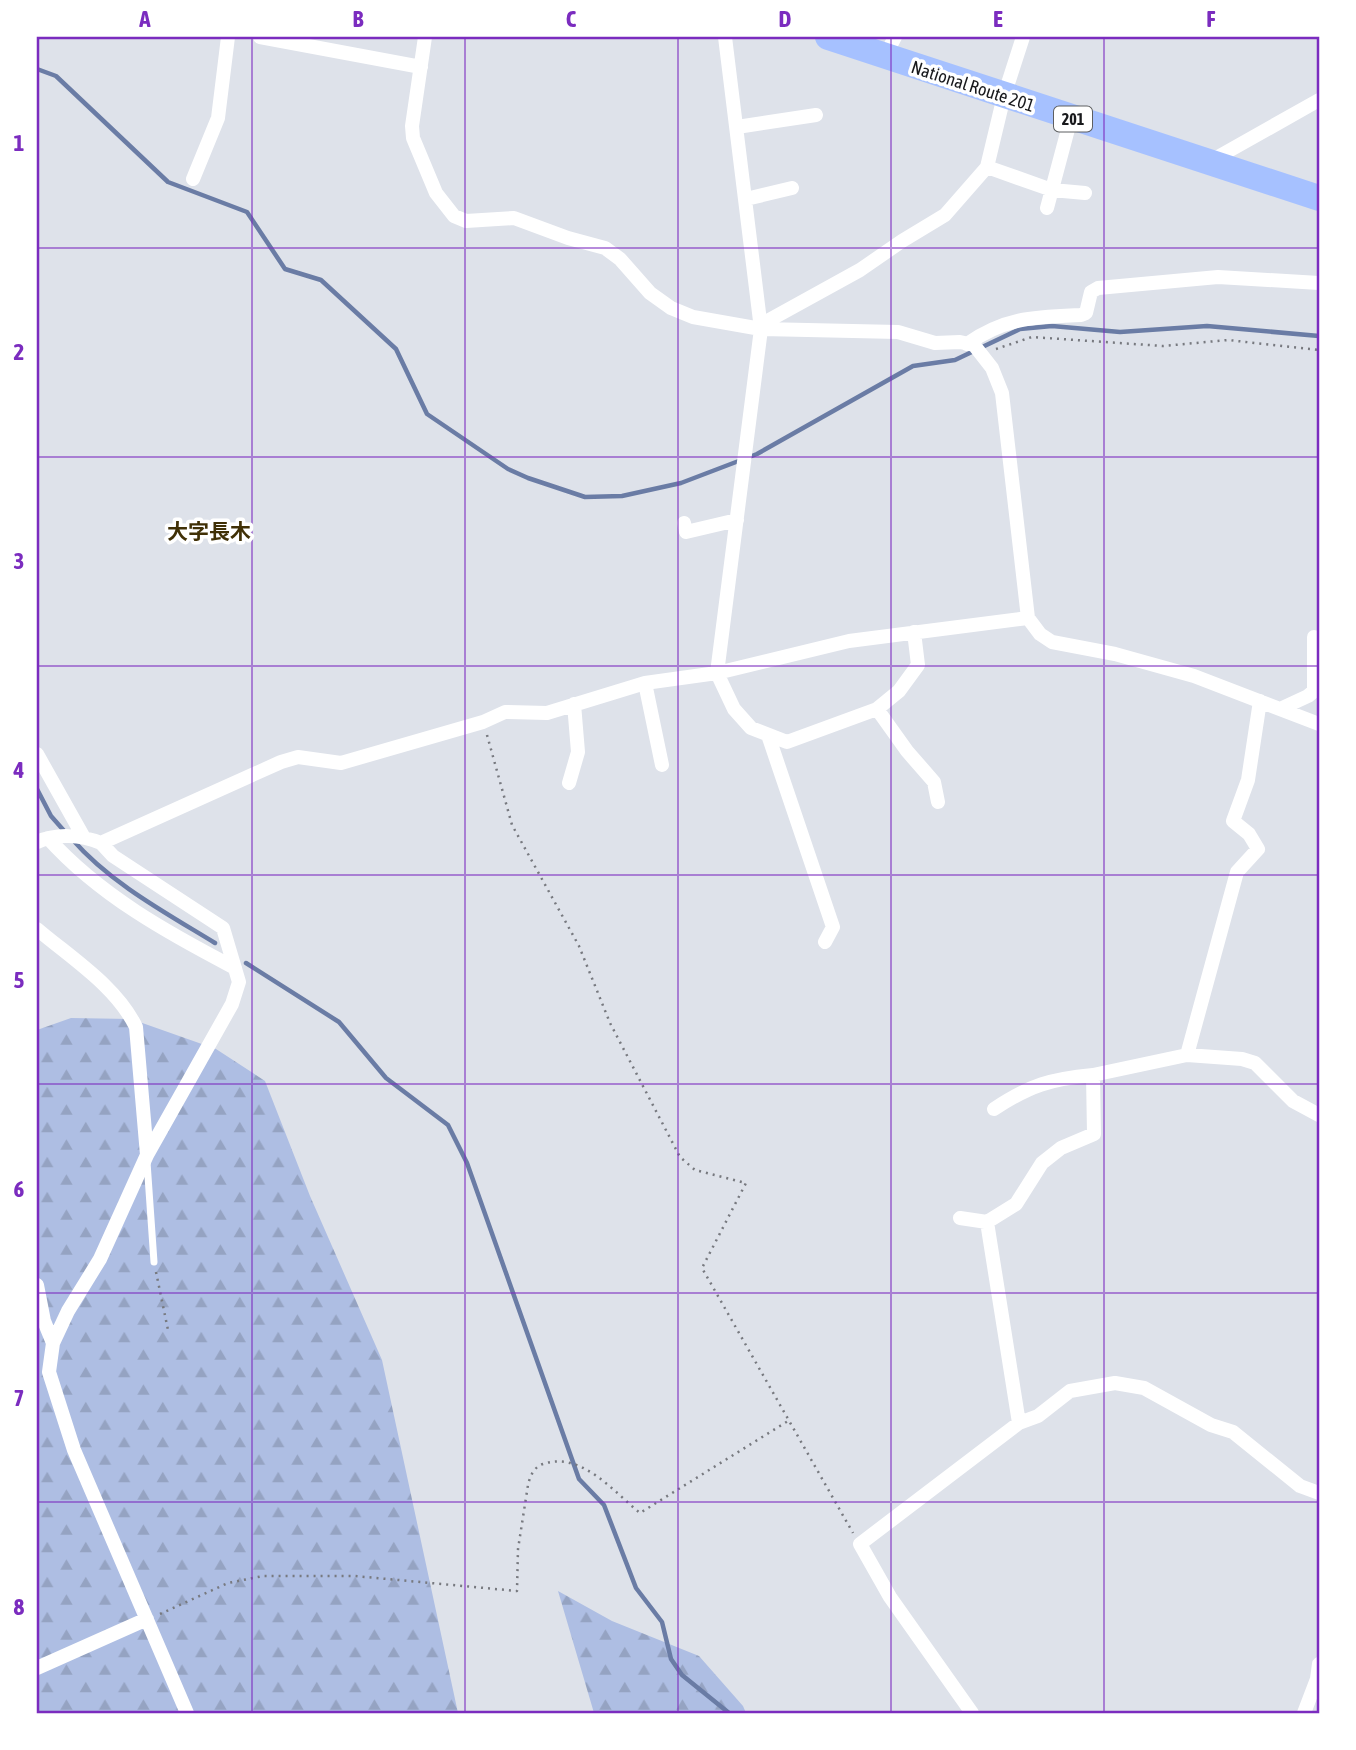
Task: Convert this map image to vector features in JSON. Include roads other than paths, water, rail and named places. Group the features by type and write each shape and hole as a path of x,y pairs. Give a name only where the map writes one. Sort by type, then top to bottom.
{"highway":[{"name":"National Route 201","path":"828,37 890,46 1004,96 1317,199"}],"street":[{"path":"193,179 218,118 228,37"},
{"path":"260,37 421,67"},
{"path":"425,37 412,126 413,138 436,193 454,216 466,221 514,218 568,238 606,248 620,258 650,293 671,308 693,317 761,327 898,332 935,343 977,350 992,368 1002,393 1028,618 1040,634 1052,642 1115,654 1194,676 1319,724"},
{"path":"725,37 761,327 717,673 734,709 751,728 787,742 877,709 899,691 918,666 914,632"},
{"path":"761,327 860,271 945,215 987,167 1004,96 1023,37"},
{"path":"1208,163 1319,100"},
{"path":"737,127 816,115"},
{"path":"1047,208 1071,118"},
{"path":"987,167 1052,190 1085,193"},
{"path":"746,199 792,188"},
{"path":"977,350 998,327 1028,317 1086,313 1091,292 1098,288 1218,277 1319,283"},
{"path":"684,523 686,533 737,520"},
{"path":"101,843 281,762 298,757 341,762 484,722 505,712 547,713 645,683 717,673 849,641 1028,618"},
{"path":"1280,709 1314,691 1314,637"},
{"path":"645,683 662,765"},
{"path":"1187,1055 1237,872 1258,849 1249,834 1233,821 1248,780 1260,701"},
{"path":"569,783 578,752 574,705"},
{"path":"877,709 906,751 934,782 938,802"},
{"path":"768,735 832,927 825,942"},
{"path":"37,754 82,836"},
{"path":"47,839 82,836 101,843 113,856 223,928 239,982 232,1004 147,1155 100,1259 68,1311 53,1343 43,1378 187,1713"},
{"path":"47,839 84,874 164,931 235,968"},
{"path":"37,929 115,996 128,1011 136,1027 147,1155"},
{"path":"995,1109 1017,1094 1056,1079 1093,1076 1187,1055 1242,1059 1255,1063 1293,1101 1319,1115"},
{"path":"960,1218 987,1222 1016,1204 1042,1163 1061,1148 1094,1134 1093,1076"},
{"path":"987,1222 1018,1423"},
{"path":"37,1285 44,1321 53,1343"},
{"path":"972,1713 890,1597 860,1544 1018,1423 1038,1416 1070,1391 1115,1383 1144,1388 1211,1425 1233,1432 1300,1486 1319,1493"},
{"path":"37,1668 147,1619"},
{"path":"1304,1713 1317,1679 1319,1664"}],"lane":[{"path":"147,1155 154,1262"}],"waterway":[{"path":"37,69 56,76 168,182 247,212 285,269 321,280 396,349 427,414 508,469 585,497 622,496 681,483 757,454 913,366 955,360 1020,329 1052,326 1120,332 1207,326 1319,336"},
{"path":"37,789 51,816 66,833"},
{"path":"72,839 103,870 158,909 215,943"},
{"path":"246,963 339,1022 386,1078 448,1125 467,1163 579,1479 604,1505 636,1588 662,1622 671,1659 682,1675 729,1713"}],"district":[{"name":"大字長木","path":"209,531"}]}
